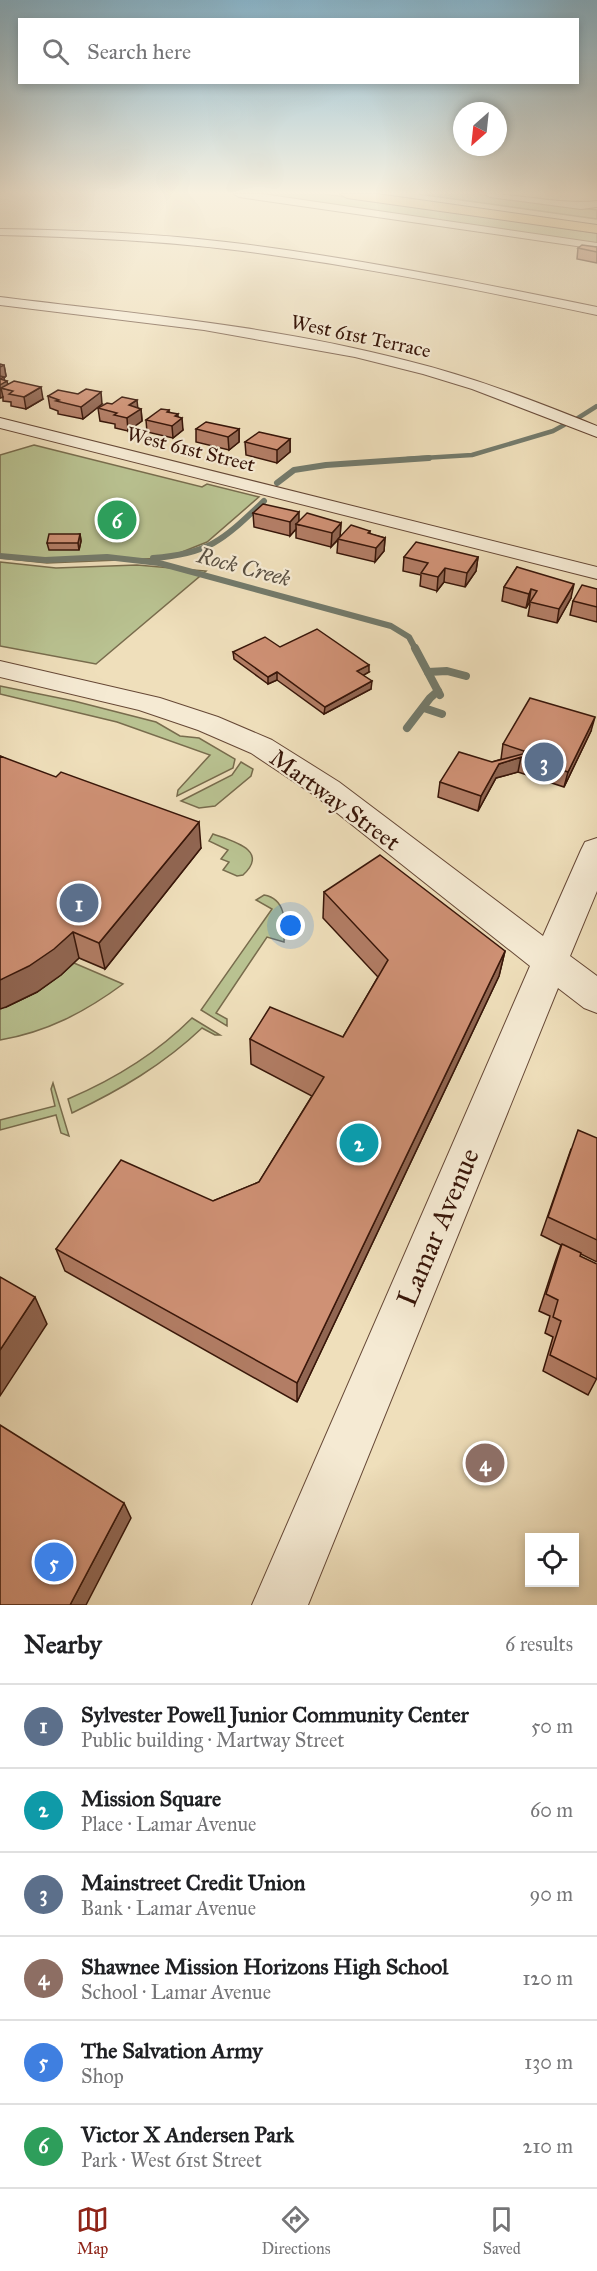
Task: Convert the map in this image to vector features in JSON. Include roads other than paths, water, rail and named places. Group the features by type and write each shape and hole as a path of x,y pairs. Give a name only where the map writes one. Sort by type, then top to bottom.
{"street":[{"path":"368,269 597,311"},
{"name":"West 61st Terrace","path":"0,301 266,336 365,354 475,385 597,432"},
{"name":"West 61st Street","path":"0,423 597,573"},
{"name":"Martway Street","path":"0,669 113,692 158,706 238,735 286,760 340,798 597,997"},
{"name":"Lamar Avenue","path":"280,1605 597,850"}],"waterway":[{"path":"578,418 597,406"},
{"path":"407,459 472,455 553,431 564,425"},
{"path":"277,483 294,470 326,465 429,458"},
{"path":"153,558 189,553 215,542 264,501"},
{"name":"Rock Creek","path":"0,556 45,560 107,557 159,563 391,626 409,637 416,650"},
{"name":"Rock Creek","path":"415,648 438,691"},
{"path":"428,672 447,671 466,676"},
{"path":"407,728 438,691"},
{"name":"Rock Creek","path":"438,691 440,695"},
{"path":"424,708 442,714"}],"place":[{"name":"Victor X Andersen Park","path":"117,520"},
{"name":"Mainstreet Credit Union","path":"544,762"},
{"name":"Sylvester Powell Junior Community Center","path":"79,903"},
{"name":"Mission Square","path":"359,1143"},
{"name":"Shawnee Mission Horizons High School","path":"485,1463"},
{"name":"The Salvation Army","path":"54,1562"}]}
